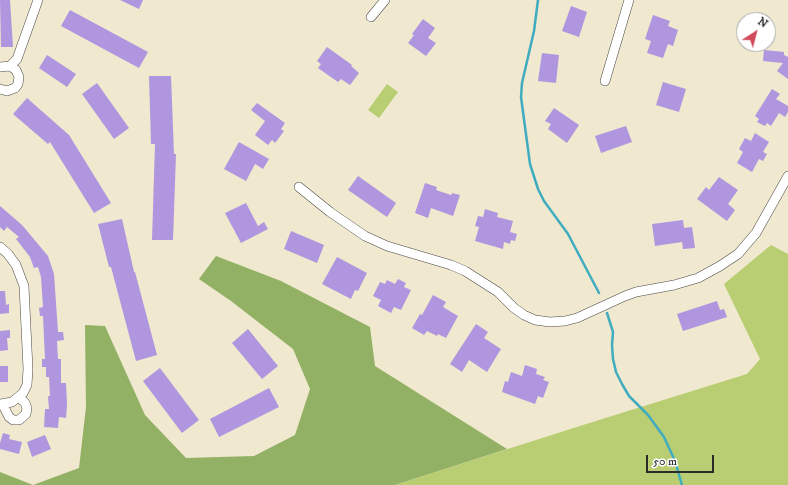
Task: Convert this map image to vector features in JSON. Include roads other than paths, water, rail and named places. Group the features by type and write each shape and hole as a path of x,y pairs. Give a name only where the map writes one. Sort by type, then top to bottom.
{"street":[{"path":"0,67 10,66 16,59 38,0"},
{"path":"371,17 385,0"},
{"path":"605,81 629,0"},
{"path":"0,89 7,91 12,90 18,84 18,73 10,66"},
{"path":"300,187 330,212 365,236 387,246 451,265 465,271 498,292 514,308 524,315 534,320 550,322 565,321 577,318 636,292 674,285 698,278 720,266 738,254 756,233 788,176"},
{"path":"0,247 8,254 16,265 22,277 25,292 28,369 27,385 19,397 12,402 2,405 9,417 17,420 23,418 26,414 27,408 25,403 19,397"}],"waterway":[{"path":"538,0 534,31 522,83 521,97 530,164 538,189 544,201 568,234 599,293"},
{"path":"607,313 613,332 613,359 616,372 629,396 648,415 664,437 675,461 682,485"}]}
